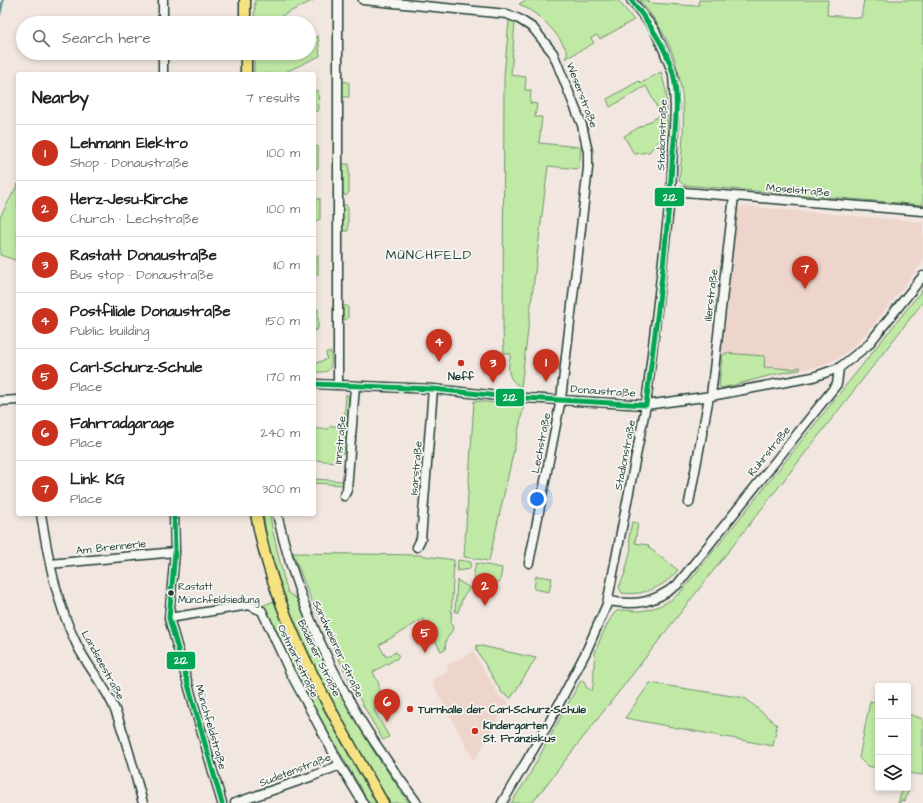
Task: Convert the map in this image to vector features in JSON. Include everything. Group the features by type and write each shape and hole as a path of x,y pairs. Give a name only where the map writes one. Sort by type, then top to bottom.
{"main road":[{"path":"245,0 246,16"},
{"path":"246,60 246,72"},
{"name":"Badener Straße","path":"256,516 272,581 294,637 322,695 384,803"}],"street":[{"path":"163,16 164,0"},
{"path":"338,0 338,385"},
{"name":"Weserstraße","path":"363,0 507,14 519,19 533,28 553,54 582,125 588,152 588,168 561,399"},
{"name":"Stadionstraße","path":"502,803 550,721 586,652 608,600 646,405 671,191 675,135 673,74 654,30 631,0"},
{"path":"163,60 163,72"},
{"name":"Moselstraße","path":"671,191 923,211"},
{"name":"Illerstraße","path":"689,503 710,397 734,196"},
{"path":"839,368 868,345 923,276"},
{"name":"Donaustraße","path":"316,384 433,390 508,397 646,405 710,397 813,377 839,368"},
{"name":"Ruhrstraße","path":"608,600 624,604 653,600 677,585 837,384 839,368"},
{"name":"Innstraße","path":"344,496 347,490 355,386"},
{"name":"Isarstraße","path":"417,547 421,539 433,390"},
{"name":"Lechstraße","path":"529,563 561,399"},
{"path":"0,401 16,400"},
{"name":"Landseestraße","path":"41,516 50,564 61,602 76,643 84,658 108,692 115,710 143,803"},
{"name":"Münchfeldstraße","path":"174,516 175,552 169,618 222,803"},
{"name":"Sandweierer Straße","path":"278,516 293,575 335,671 357,714 417,803"},
{"name":"Am Brennerle","path":"50,564 175,552"},
{"name":"Ostmarkstraße","path":"169,618 249,605 259,608 290,672 340,765 363,803"},
{"name":"Sudetenstraße","path":"234,803 314,776 340,765"}],"shaded area":[{"path":"743,206 923,222 923,262 867,333 852,348 838,358 822,366 762,377 753,382 722,389 718,387 738,209"},
{"name":"Kindergarten St. Franziskus","path":"473,651 500,697 509,702 474,761 432,683 434,678 447,672 448,665"}],"green space":[{"path":"255,0 314,0 281,16 254,16"},
{"path":"526,0 618,0 634,20 600,39 597,35 591,38 594,43 565,59 568,53 564,45 548,24 527,8 519,4"},
{"path":"639,0 648,0 650,3 698,6 699,0 828,0 827,15 861,18 864,0 923,0 923,205 684,185 679,181 682,155 683,107 681,85 676,63 667,42 655,21"},
{"path":"509,20 515,22 511,75 526,77 525,90 531,90 530,103 537,104 535,117 542,117 539,143 581,147 579,169 548,166 521,387 513,381 509,373 511,354 504,353 503,328 504,77"},
{"path":"318,36 320,56 316,58 316,37"},
{"path":"254,60 311,60 285,72 254,72"},
{"path":"661,72 666,91 668,135 659,141 649,152 634,154 624,136 661,115 646,86 610,107 607,99 639,81 641,83"},
{"path":"344,81 349,83 349,97 342,97 342,84"},
{"path":"318,90 319,110 316,111 316,91"},
{"path":"318,146 318,168 316,169 316,147"},
{"path":"342,164 349,164 349,192 346,196 342,192"},
{"path":"16,188 16,260 0,255 0,217"},
{"path":"320,198 320,219 316,221 316,200"},
{"path":"345,204 348,208 348,231 342,231 342,207"},
{"path":"318,255 318,275 316,276 316,256"},
{"path":"923,289 923,302 532,803 511,803 527,779 581,680 584,681 586,687 592,691 596,650 614,613 619,610 638,611 655,608 671,600 680,593"},
{"path":"342,306 348,306 348,317 346,320 342,319"},
{"path":"318,309 318,329 316,330 316,310"},
{"path":"326,352 331,352 330,369 325,372 316,372 316,363 327,359"},
{"path":"725,353 765,356 764,367 793,369 800,367 800,370 771,375 722,388 719,386 722,357"},
{"path":"346,394 349,397 345,453 337,453 336,462 316,460 316,429 328,429 331,426 344,426"},
{"path":"474,401 524,405 489,561 464,557"},
{"path":"316,479 343,481 343,485 316,483"},
{"path":"263,516 270,516 288,593 296,598 335,684 374,752 409,803 390,803 330,700 295,628 281,591 270,553"},
{"path":"632,522 638,523 635,543 648,545 649,548 678,570 660,586 646,592 630,594 622,593 619,587 625,573 631,548 629,537"},
{"path":"293,553 419,555 454,560 451,622 453,629 446,640 445,650 441,651 423,619 379,645 386,657 396,652 399,657 373,672 379,684 379,706 374,710 389,737 383,740 345,672 312,602"},
{"path":"458,560 471,562 470,569 457,571"},
{"path":"476,563 502,568 500,582 475,583 474,572"},
{"path":"536,576 552,578 549,592 534,589"},
{"path":"457,580 470,588 463,597 458,612 455,612"},
{"path":"274,601 309,682 377,803 369,803 302,686 262,606"},
{"path":"477,645 536,658 511,698 502,693 476,649"},
{"path":"650,683 745,698 777,725 773,746 625,718"},
{"path":"870,701 875,702 875,767 867,766 859,758"},
{"path":"911,715 923,719 923,775 911,773"},
{"path":"902,791 908,791 905,801 901,800 900,803 898,803"}],"waterway":[{"path":"0,14 3,0"}],"transit line":[{"name":"212","path":"631,0 650,26 666,53 673,73 676,95 676,118 667,225 646,405"},
{"name":"212","path":"316,384 433,389 508,397 646,405"},
{"name":"212","path":"174,516 175,552 169,618 222,803"}],"place":[{"name":"Link KG","path":"805,289"},
{"name":"Postfiliale Donaustraße","path":"439,362"},
{"name":"Neff","path":"461,363"},
{"name":"Lehmann Elektro","path":"546,382"},
{"name":"Rastatt Donaustraße","path":"493,383"},
{"name":"Rastatt Münchfeldsiedlung","path":"171,593"},
{"name":"Herz-Jesu-Kirche","path":"485,606"},
{"name":"Carl-Schurz-Schule","path":"425,653"},
{"name":"Turnhalle der Carl-Schurz-Schule","path":"410,709"},
{"name":"Fahrradgarage","path":"387,722"},
{"name":"Kindergarten St. Franziskus","path":"475,731"}],"district":[{"name":"MÜNCHFELD","path":"429,255"}]}
